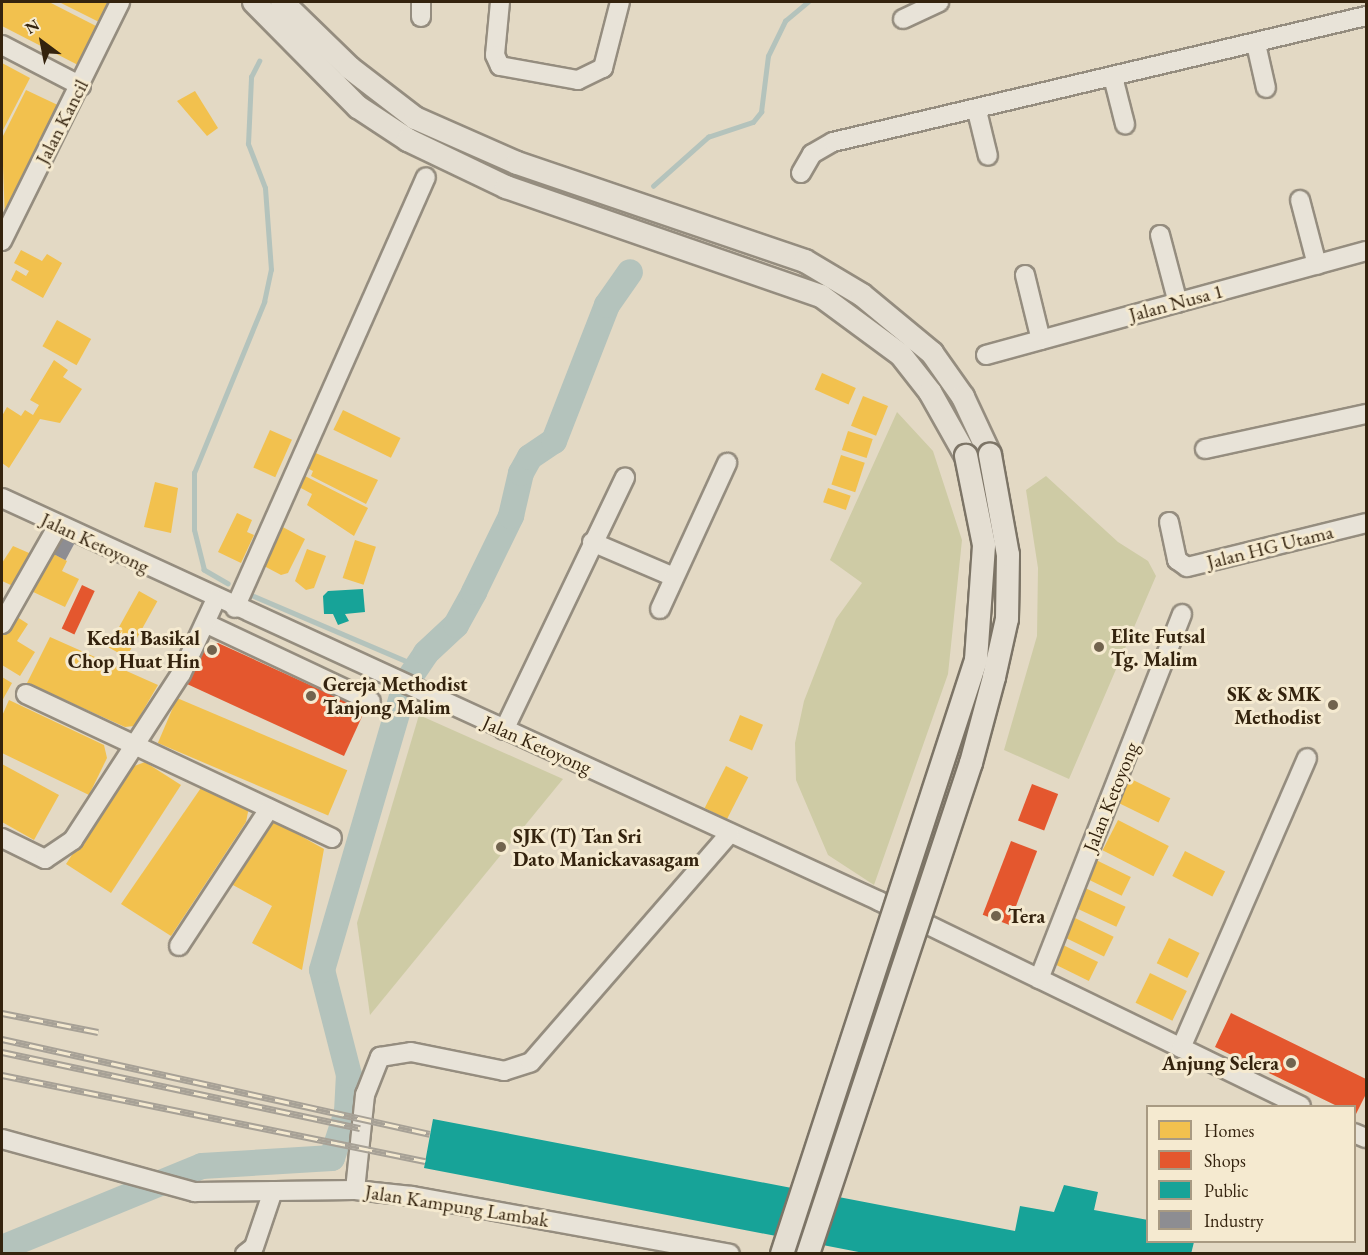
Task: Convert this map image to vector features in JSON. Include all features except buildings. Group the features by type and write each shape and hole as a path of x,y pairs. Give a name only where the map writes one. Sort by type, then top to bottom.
{"main road":[{"path":"254,2 358,107 408,140 506,187 774,275 821,296 901,355 930,392 966,456 984,545 976,660 782,1254"},
{"path":"282,2 350,68 415,118 517,163 805,261 862,295 932,353 963,397 990,455 1008,555 1007,619 971,763 808,1254"}],"street":[{"name":"Jalan Kancil","path":"3,236 81,86 120,2"},
{"path":"500,2 495,55 500,66 578,80 603,68 620,2"},
{"path":"903,19 939,2"},
{"path":"801,173 812,154 832,142 977,111 1256,45 1366,16"},
{"path":"2,45 81,86"},
{"path":"1256,45 1266,88"},
{"path":"1113,77 1125,124"},
{"path":"977,111 988,156"},
{"path":"235,608 426,177"},
{"path":"1300,200 1317,265"},
{"path":"1160,236 1178,303"},
{"name":"Jalan Nusa 1","path":"986,355 1366,251"},
{"path":"1025,275 1041,340"},
{"path":"1205,449 1366,414"},
{"path":"660,609 727,463"},
{"path":"504,730 625,477"},
{"name":"Jalan Ketoyong","path":"2,498 57,527 730,833 1039,979 1297,1105"},
{"name":"Jalan HG Utama","path":"1168,522 1177,560 1187,567 1366,523"},
{"path":"2,624 57,527"},
{"path":"592,542 674,577"},
{"path":"2,838 45,859 61,852 135,745 207,624 216,599"},
{"name":"Jalan Ketoyong","path":"1039,979 1182,614"},
{"path":"207,624 371,702"},
{"path":"26,694 333,838"},
{"path":"1181,1048 1307,758"},
{"path":"179,946 269,809"},
{"path":"356,1190 365,1095 380,1057 411,1052 504,1071 531,1062 730,833"},
{"name":"Jalan Kampung Lambak","path":"2,1139 148,1176 181,1188 231,1194 356,1190 688,1249 730,1254"},
{"path":"252,1252 273,1191"}],"shaded area":[{"path":"897,412 933,451 962,540 948,674 874,885 828,855 796,780 795,743 804,701 836,619 862,583 830,560"},
{"path":"1046,476 1118,542 1148,561 1156,576 1069,779 1004,750 1037,636 1038,568 1026,490"},
{"path":"419,715 563,779 370,1015 357,923"}],"waterway":[{"path":"653,186 708,137 753,122 761,112 768,56 785,21 808,2"},
{"path":"228,584 204,570 194,530 194,473 264,302 271,270 265,188 248,144 251,77 259,61"},
{"path":"2,1248 202,1166 332,1158 347,1112 349,1075 322,970 406,683 426,653 456,625 474,592 511,516 521,473 530,457 554,441 607,305 630,272"},
{"path":"249,594 418,666"}],"railway":[{"path":"2,1013 98,1032"},
{"path":"2,1039 430,1134"},
{"path":"2,1052 360,1128"},
{"path":"2,1075 425,1161"}],"place":[{"name":"Elite Futsal Tg. Malim","path":"1099,647"},
{"name":"Kedai Basikal Chop Huat Hin","path":"212,650"},
{"name":"Gereja Methodist Tanjong Malim","path":"311,696"},
{"name":"SK & SMK Methodist","path":"1333,705"},
{"name":"SJK (T) Tan Sri Dato Manickavasagam","path":"501,847"},
{"name":"Tera","path":"996,916"},
{"name":"Anjung Selera","path":"1291,1063"}]}
